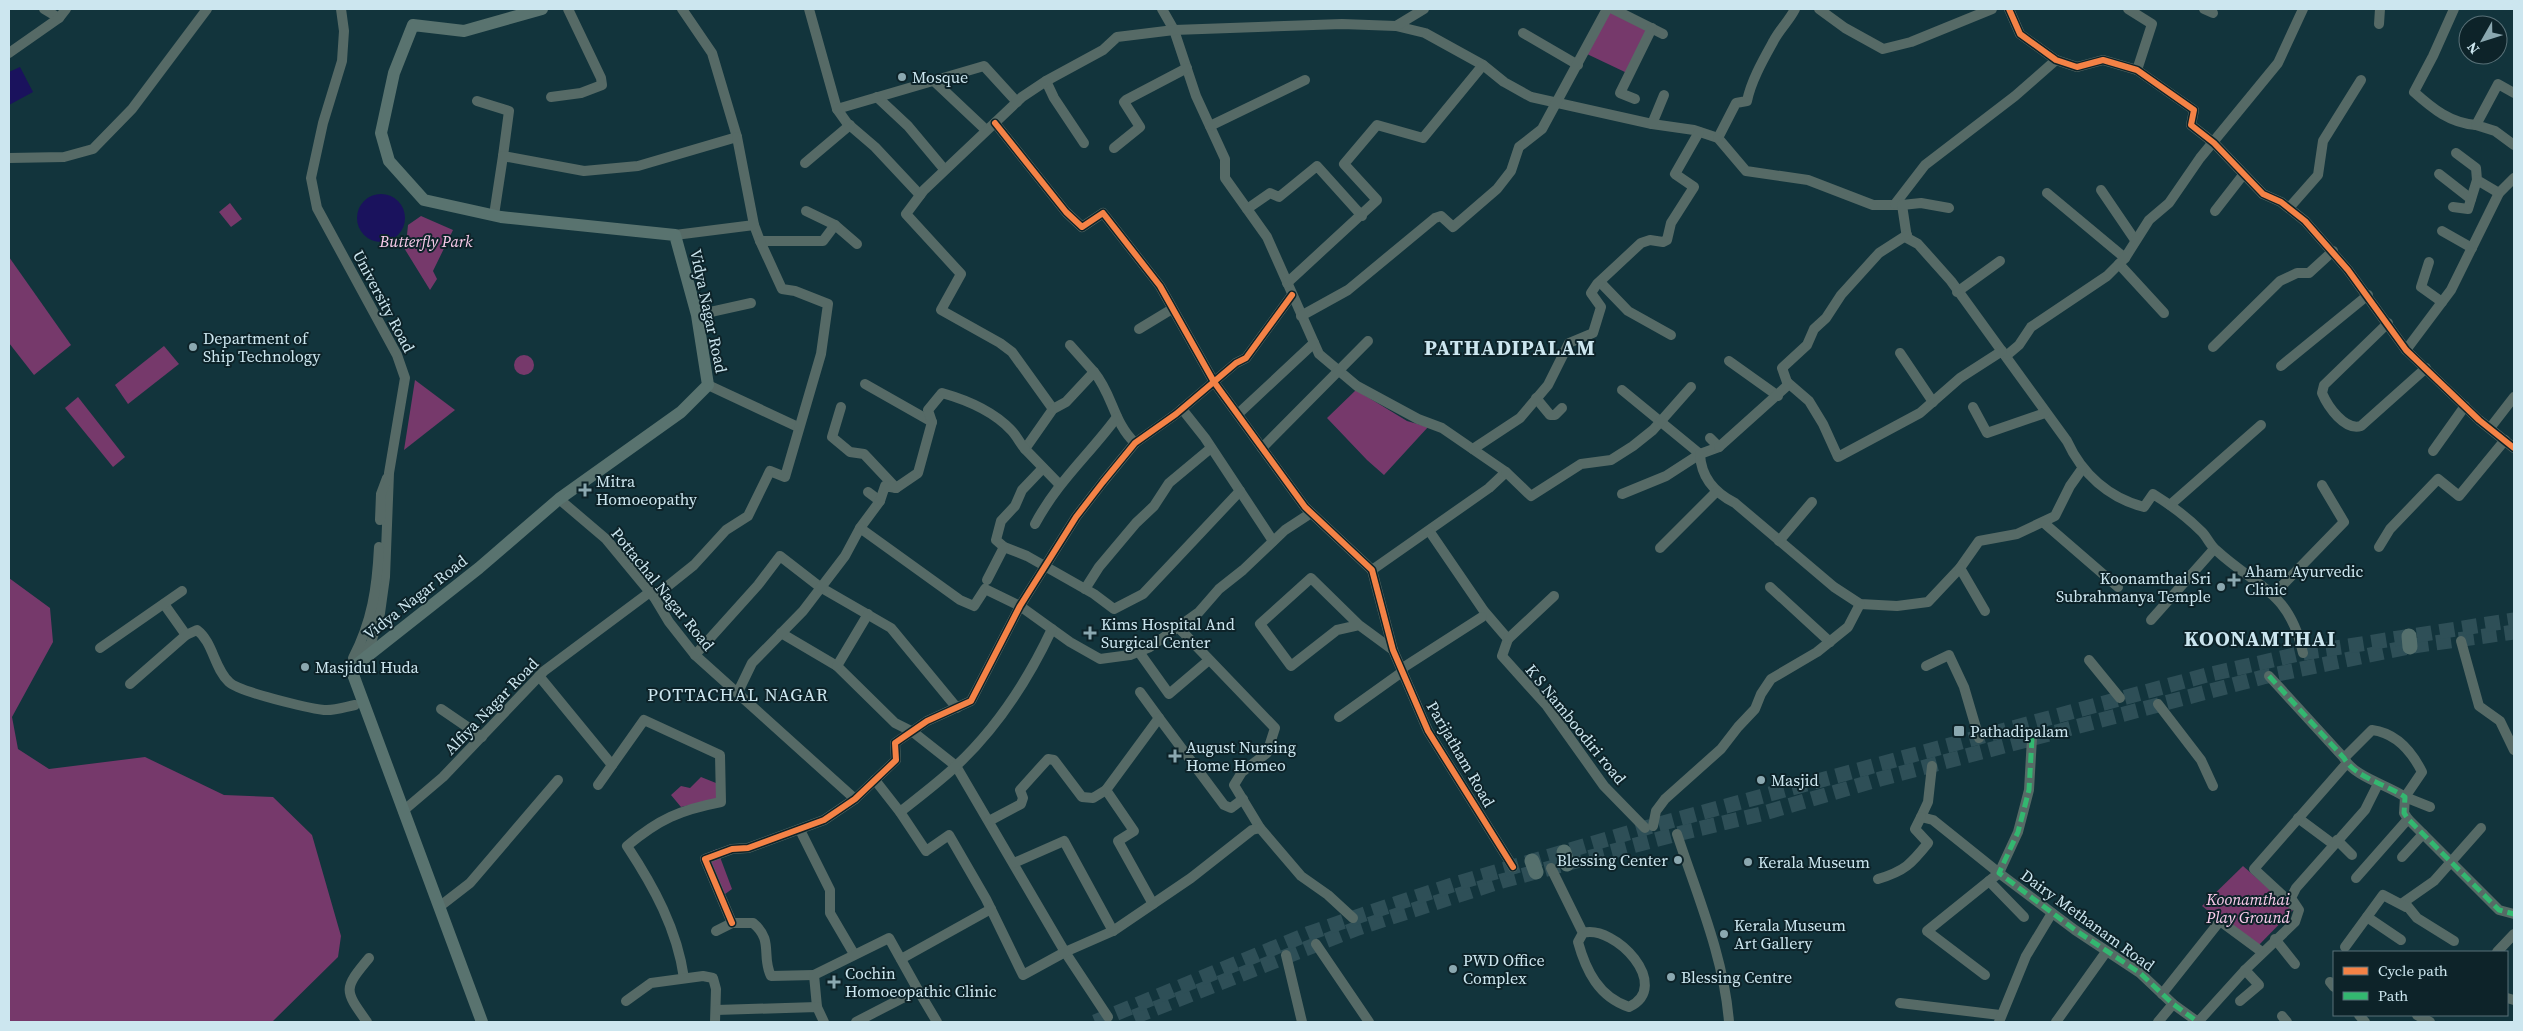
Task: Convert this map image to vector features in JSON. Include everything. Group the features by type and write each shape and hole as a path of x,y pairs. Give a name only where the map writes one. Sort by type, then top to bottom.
{"main road":[{"name":"Vidya Nagar Road","path":"351,669 479,568 559,499 681,412 708,385 697,316 675,235 494,215 424,200 389,161 381,133 394,73 414,25 464,31 542,9"},
{"path":"351,669 355,705 473,1022"},
{"path":"353,686 482,1022"}],"street":[{"path":"44,9 59,18"},
{"path":"9,53 59,18 66,9"},
{"path":"9,158 64,157 92,149 132,109 207,9"},
{"name":"University Road","path":"341,9 344,31 342,61 323,123 311,178 317,208 404,371 389,473 385,577 380,612 371,644 351,669"},
{"path":"551,97 581,93 602,85 601,78 568,9"},
{"path":"682,9 712,53 737,136 754,226 782,289 795,291 828,304 821,354 798,427 708,385"},
{"path":"809,9 815,22 837,109 850,125 920,195"},
{"path":"1162,9 1174,30 1187,68 1225,159 1225,178 1267,237 1319,354 1356,386 1418,419 1442,428 1506,472 1531,496 1582,464 1611,460 1653,430 1691,387"},
{"path":"1396,26 1424,9"},
{"path":"1301,316 1354,286 1435,218 1441,216 1453,227 1496,189 1511,171 1519,147 1542,129 1607,9"},
{"path":"1613,9 1663,34"},
{"path":"1718,138 1736,103 1748,101 1749,92 1773,42 1795,9"},
{"path":"1819,9 1845,28 1883,50 1911,42 1987,10"},
{"path":"2009,9 2020,34 2056,60 2077,67 2103,60 2137,70 2194,110 2191,125 2214,143 2263,194 2289,208 2305,221 2333,251 2368,295 2406,350 2464,406 2514,448"},
{"path":"2128,9 2152,24 2137,70"},
{"path":"1907,235 1879,253 1841,295 1826,318 1814,329 1806,344 1782,368 1787,382 1809,401 1838,457 1893,426 1904,422 1933,402 1960,378 2020,345 2031,327 2108,276 2122,261 2149,220 2170,203 2200,158 2278,63 2302,9"},
{"path":"2378,24 2380,9"},
{"path":"2454,9 2414,92 2440,114 2455,122 2476,125 2494,131 2514,145"},
{"path":"1052,409 1012,352 1000,343 941,310 961,274 906,214 920,195 944,169 1017,102 1046,80 1102,50 1117,37 1174,30 1342,24 1396,26 1425,33 1483,65 1504,82 1531,97 1652,124 1699,132 1718,138 1746,171 1808,180 1873,206 1921,203 1950,208"},
{"path":"1635,98 1620,92 1652,28"},
{"path":"1523,33 1578,65"},
{"path":"1898,204 1925,166 2015,96 2056,60"},
{"path":"1287,283 1362,216 1377,200 1344,164 1377,125 1423,138 1483,65"},
{"path":"837,109 984,66 1017,102"},
{"path":"1114,148 1140,127 1124,102 1187,68"},
{"path":"934,80 986,130"},
{"path":"1046,80 1054,98 1084,143"},
{"path":"1210,126 1305,80"},
{"path":"2289,208 2318,175 2323,141 2361,80"},
{"path":"2476,125 2498,84 2514,93"},
{"path":"1652,124 1664,95"},
{"path":"877,97 908,126 944,169"},
{"path":"477,100 509,111 494,215"},
{"path":"995,123 1066,212 1082,227 1103,213 1160,286 1214,382 1262,448 1311,513 1372,570 1430,532 1489,488 1506,472"},
{"path":"805,162 850,125"},
{"path":"1473,450 1510,426 1548,384 1569,343 1589,336 1596,328 1601,307 1592,293 1600,282 1641,243 1650,240 1663,242 1667,240 1671,223 1694,187 1675,174 1699,132"},
{"path":"503,156 584,171 638,166 737,136"},
{"path":"2452,207 2468,209 2477,180 2476,168 2456,153"},
{"path":"1247,209 1270,193 1280,197 1317,166 1362,216"},
{"path":"1225,178 1234,170"},
{"path":"2439,174 2471,199"},
{"path":"2215,211 2243,175"},
{"path":"2406,350 2451,290 2499,193 2514,178"},
{"path":"2477,180 2499,193"},
{"path":"2101,190 2135,240"},
{"path":"2047,193 2122,261 2164,313"},
{"path":"1898,204 1907,238 1918,244 1934,261 2004,354 2045,414 2067,441 2082,469 2126,502 2144,507 2153,494 2170,505 2204,533 2214,549 2274,594 2284,607 2304,653"},
{"path":"806,211 835,225 857,244"},
{"path":"760,241 823,241 835,225"},
{"path":"675,235 754,226"},
{"path":"2442,231 2472,248"},
{"path":"2212,347 2280,281 2297,273 2309,274 2333,251"},
{"path":"1957,292 2000,261"},
{"path":"2428,262 2422,287 2442,302"},
{"path":"1600,282 1628,312 1671,335"},
{"path":"732,923 705,858 732,849 748,848 800,830 832,815 855,798 896,760 895,743 927,722 971,701 1020,606 1044,567 1076,518 1135,443 1182,409 1246,358 1266,322 1292,295"},
{"path":"2281,366 2368,295"},
{"path":"697,316 751,303"},
{"path":"1139,329 1172,309"},
{"path":"2388,323 2324,386 2322,393 2325,401 2348,426 2354,428 2361,426 2426,368"},
{"path":"1262,448 1368,341"},
{"path":"1238,414 1314,343"},
{"path":"1070,345 1103,383 1123,431 1135,443"},
{"path":"1900,353 1933,402"},
{"path":"1729,361 1778,396"},
{"path":"1025,449 1052,409 1066,402 1094,372"},
{"path":"1622,494 1666,476 1700,454 1719,447 1778,396 1788,385 1787,382"},
{"path":"865,384 932,422"},
{"path":"1622,390 1700,454 1700,466 1716,492 1735,503 1834,587 1860,604 1896,606 1928,602 1960,568 1979,541 2017,534 2044,523 2055,516 2070,486 2082,469"},
{"path":"738,692 752,663 803,611 845,556 860,528 880,501 885,486 896,488 918,473 932,422 928,410 942,393 973,402 1012,430 1025,449 1059,484"},
{"path":"2490,428 2514,397"},
{"path":"1536,398 1550,415 1555,415 1562,408"},
{"path":"2433,451 2464,406"},
{"path":"841,407 832,437 850,452 864,454 896,488"},
{"path":"1973,407 1987,434 2045,414"},
{"path":"1182,409 1273,541"},
{"path":"1035,524 1059,484 1117,418"},
{"path":"2170,505 2261,425"},
{"name":"Alfiya Nagar Road","path":"402,812 443,777 539,676 570,650 694,565 726,530 748,516 770,471 785,477 798,427"},
{"path":"1710,438 1719,447"},
{"path":"2379,547 2390,529 2438,479 2459,496 2505,440"},
{"path":"1085,589 1099,567 1154,506 1169,483 1210,448"},
{"path":"1043,468 1022,490 1015,506 1001,521 996,540 1004,547 1027,556 1085,589 1114,609 1143,594 1240,491"},
{"path":"2274,594 2344,522 2322,485"},
{"path":"868,492 880,501"},
{"path":"1660,548 1716,492"},
{"name":"Pottachal Nagar Road","path":"559,499 606,539 652,595 695,656 738,692 855,798"},
{"path":"1779,541 1812,502"},
{"path":"860,528 960,600 974,606 985,589 1020,606 1052,629 1100,659 1139,652 1178,627 1199,612 1218,589 1243,570 1273,541 1311,513"},
{"path":"2044,523 2118,587"},
{"path":"1430,532 1484,611 1508,639 1554,596"},
{"path":"988,580 1004,547"},
{"path":"2151,620 2214,549"},
{"path":"695,656 758,585 780,556 820,587 891,628 957,708"},
{"path":"1960,568 1986,611"},
{"name":"Parijatham Road","path":"1372,570 1393,650 1428,731 1513,867"},
{"path":"1359,625 1337,630 1290,666 1260,624 1311,578 1359,625 1393,650"},
{"path":"1770,587 1830,642 1848,627 1860,604"},
{"path":"100,648 182,591"},
{"path":"164,604 186,635"},
{"path":"837,666 868,614"},
{"path":"1339,717 1402,670 1482,617"},
{"path":"1178,627 1275,728 1267,753 1236,780 1234,784 1260,828 1274,842 1301,876 1328,895 1353,918"},
{"path":"900,812 956,766 989,731 1018,693 1052,629"},
{"path":"130,684 186,635 197,630 201,633 219,670 230,684 246,691 326,710 355,705"},
{"path":"781,633 837,666 895,723 913,732 956,766 1065,952 1108,1017"},
{"name":"K S Namboodiri road","path":"1508,639 1502,656 1547,706 1604,786 1649,827 1656,811 1665,799 1721,749 1738,727 1756,709 1761,694 1771,679 1830,642"},
{"path":"2461,640 2479,706 2500,720 2514,750"},
{"path":"1139,652 1169,694 1209,660"},
{"path":"1926,666 1949,655 1964,687 1979,738"},
{"path":"2089,660 2120,698"},
{"path":"539,676 612,765"},
{"path":"2269,676 2346,760 2378,784 2430,807"},
{"path":"1140,692 1224,805 1231,808 1243,799"},
{"path":"2158,704 2201,760 2213,786"},
{"path":"441,709 482,736"},
{"path":"989,821 1021,804 1023,798 1020,790 1048,759 1054,760 1082,797 1093,798 1106,790 1159,718"},
{"path":"598,785 644,720 720,755 720,802 674,814 657,822 627,846 654,889 666,914 677,945 684,978"},
{"path":"2299,910 2254,869 2372,730 2386,732 2413,754 2422,772 2405,797 2404,813 2408,819 2499,910 2514,914"},
{"name":"Dairy Methanam Road","path":"2032,738 2029,790 2018,832 1999,873 2106,952 2140,973 2173,1004 2198,1022"},
{"path":"1878,879 1897,874 1911,865 1928,843 1915,829 1928,802 1932,766"},
{"path":"439,907 470,883 558,780"},
{"path":"875,780 900,812 926,851 950,836 991,909 1023,975 1065,952 1113,931 1153,904 1252,830 1260,828"},
{"path":"2299,910 2291,898 2296,888 2365,810 2378,784"},
{"path":"1106,790 1134,831 1118,841 1153,904"},
{"path":"1921,817 1933,820 1999,873 1927,931 1985,976"},
{"path":"2298,818 2352,855"},
{"path":"2356,878 2408,819"},
{"path":"2406,907 2404,902 2434,881 2453,863 2481,828"},
{"path":"800,830 830,890 830,913 854,954"},
{"path":"1677,834 1717,953 1727,995 1729,1022"},
{"path":"2402,857 2423,834"},
{"path":"1014,863 1064,841 1113,931"},
{"path":"1540,867 1555,881 1583,933"},
{"path":"1989,881 2024,918"},
{"path":"2345,947 2383,895 2406,907 2417,918 2454,941"},
{"path":"901,959 991,909"},
{"path":"2198,1022 2262,952 2295,922 2299,910"},
{"path":"1900,1003 2000,1019 2010,999 2026,956 2052,913"},
{"path":"2367,917 2401,940"},
{"path":"2162,994 2220,921 2262,952"},
{"path":"716,931 732,923 752,923 762,933 766,941 768,970 771,976 814,975 889,938 937,1022"},
{"path":"1592,930 1604,934 1634,957 1645,978 1645,994 1638,1003 1629,1007 1616,1002 1593,980 1583,960 1578,942 1583,933 1592,930"},
{"path":"2497,951 2514,934"},
{"path":"2275,939 2295,964"},
{"path":"1316,944 1369,1022"},
{"path":"2060,1021 2106,952"},
{"path":"1286,955 1302,1022"},
{"path":"367,1022 351,1000 349,990 350,980 369,958"},
{"path":"2240,1001 2259,985 2245,970"},
{"path":"814,975 817,1007 824,1022"},
{"path":"626,1001 651,983 703,976 713,978 716,1010 715,1022"},
{"path":"856,1022 918,990"},
{"path":"2158,1022 2173,1004"},
{"path":"716,1010 817,1007"},
{"path":"2417,1018 2430,1022"}],"green space":[{"path":"1609,9 1649,30 1627,73 1587,54"},
{"path":"230,203 242,219 231,227 219,212"},
{"name":"Butterfly Park","path":"421,216 453,230 433,271 437,279 430,290 401,243 407,235 408,225"},
{"path":"9,257 71,345 34,375 9,343"},
{"path":"164,346 179,364 128,404 115,385"},
{"path":"520,355 528,355 534,361 534,369 528,375 520,375 514,369 514,361"},
{"path":"415,380 455,410 404,450"},
{"path":"1356,390 1407,421 1428,427 1384,475 1327,418"},
{"path":"78,397 125,457 113,467 65,408"},
{"path":"9,578 50,608 53,642 12,717 18,749 49,769 145,757 224,795 273,797 312,835 341,936 338,957 272,1022 9,1022"},
{"path":"701,777 716,783 718,799 681,807 671,795 681,786 690,788"},
{"path":"717,849 732,889 721,897 704,855"},
{"name":"Koonamthai Play Ground","path":"2243,866 2293,910 2255,949 2202,906"}],"shaded area":[{"path":"20,67 33,92 9,105 9,72"},
{"path":"381,194 390,196 398,201 403,209 405,218 403,227 398,235 390,240 381,242 372,240 364,235 359,227 357,218 359,209 364,201 372,196"}],"tunnel":[{"path":"1095,1022 1310,933 1458,883 1645,828 2207,675 2303,653 2514,620"},
{"path":"1134,1017 1358,928 1502,881 1677,834 1761,814 1880,779 2263,677 2413,646 2514,632"}],"marked path":[{"path":"2269,676 2349,765 2363,776 2405,797 2404,813 2408,819 2499,910 2514,914"},
{"path":"2032,738 2029,790 2018,832 1999,873 2075,930 2140,973 2173,1004 2198,1022"}],"cycle path":[{"path":"2009,9 2020,34 2056,60 2077,67 2103,60 2137,70 2194,110 2191,125 2214,143 2263,194 2281,202 2305,221 2348,270 2406,350 2479,420 2514,448"},
{"path":"995,123 1066,212 1082,227 1103,213 1160,286 1214,382 1305,507 1372,570 1393,650 1428,731 1513,867"},
{"path":"732,923 705,859 732,849 748,848 824,820 855,799 896,760 895,743 927,721 971,701 1020,606 1076,517 1103,482 1135,443 1176,414 1236,363 1246,358 1292,295"}],"place":[{"name":"Mosque","path":"902,77"},
{"name":"Department of Ship Technology","path":"193,347"},
{"name":"Mitra Homoeopathy","path":"585,490"},
{"name":"Aham Ayurvedic Clinic","path":"2234,580"},
{"name":"Koonamthai Sri Subrahmanya Temple","path":"2221,587"},
{"name":"Kims Hospital And Surgical Center","path":"1090,633"},
{"name":"Masjidul Huda","path":"305,667"},
{"name":"Pathadipalam","path":"1959,731"},
{"name":"August Nursing Home Homeo","path":"1175,756"},
{"name":"Masjid","path":"1761,780"},
{"name":"Blessing Center","path":"1678,860"},
{"name":"Kerala Museum","path":"1748,862"},
{"name":"Kerala Museum Art Gallery","path":"1724,934"},
{"name":"PWD Office Complex","path":"1453,969"},
{"name":"Blessing Centre","path":"1671,977"},
{"name":"Cochin Homoeopathic Clinic","path":"834,982"}],"district":[{"name":"PATHADIPALAM","path":"1510,347"},
{"name":"KOONAMTHAI","path":"2260,638"},
{"name":"POTTACHAL NAGAR","path":"738,694"}]}
